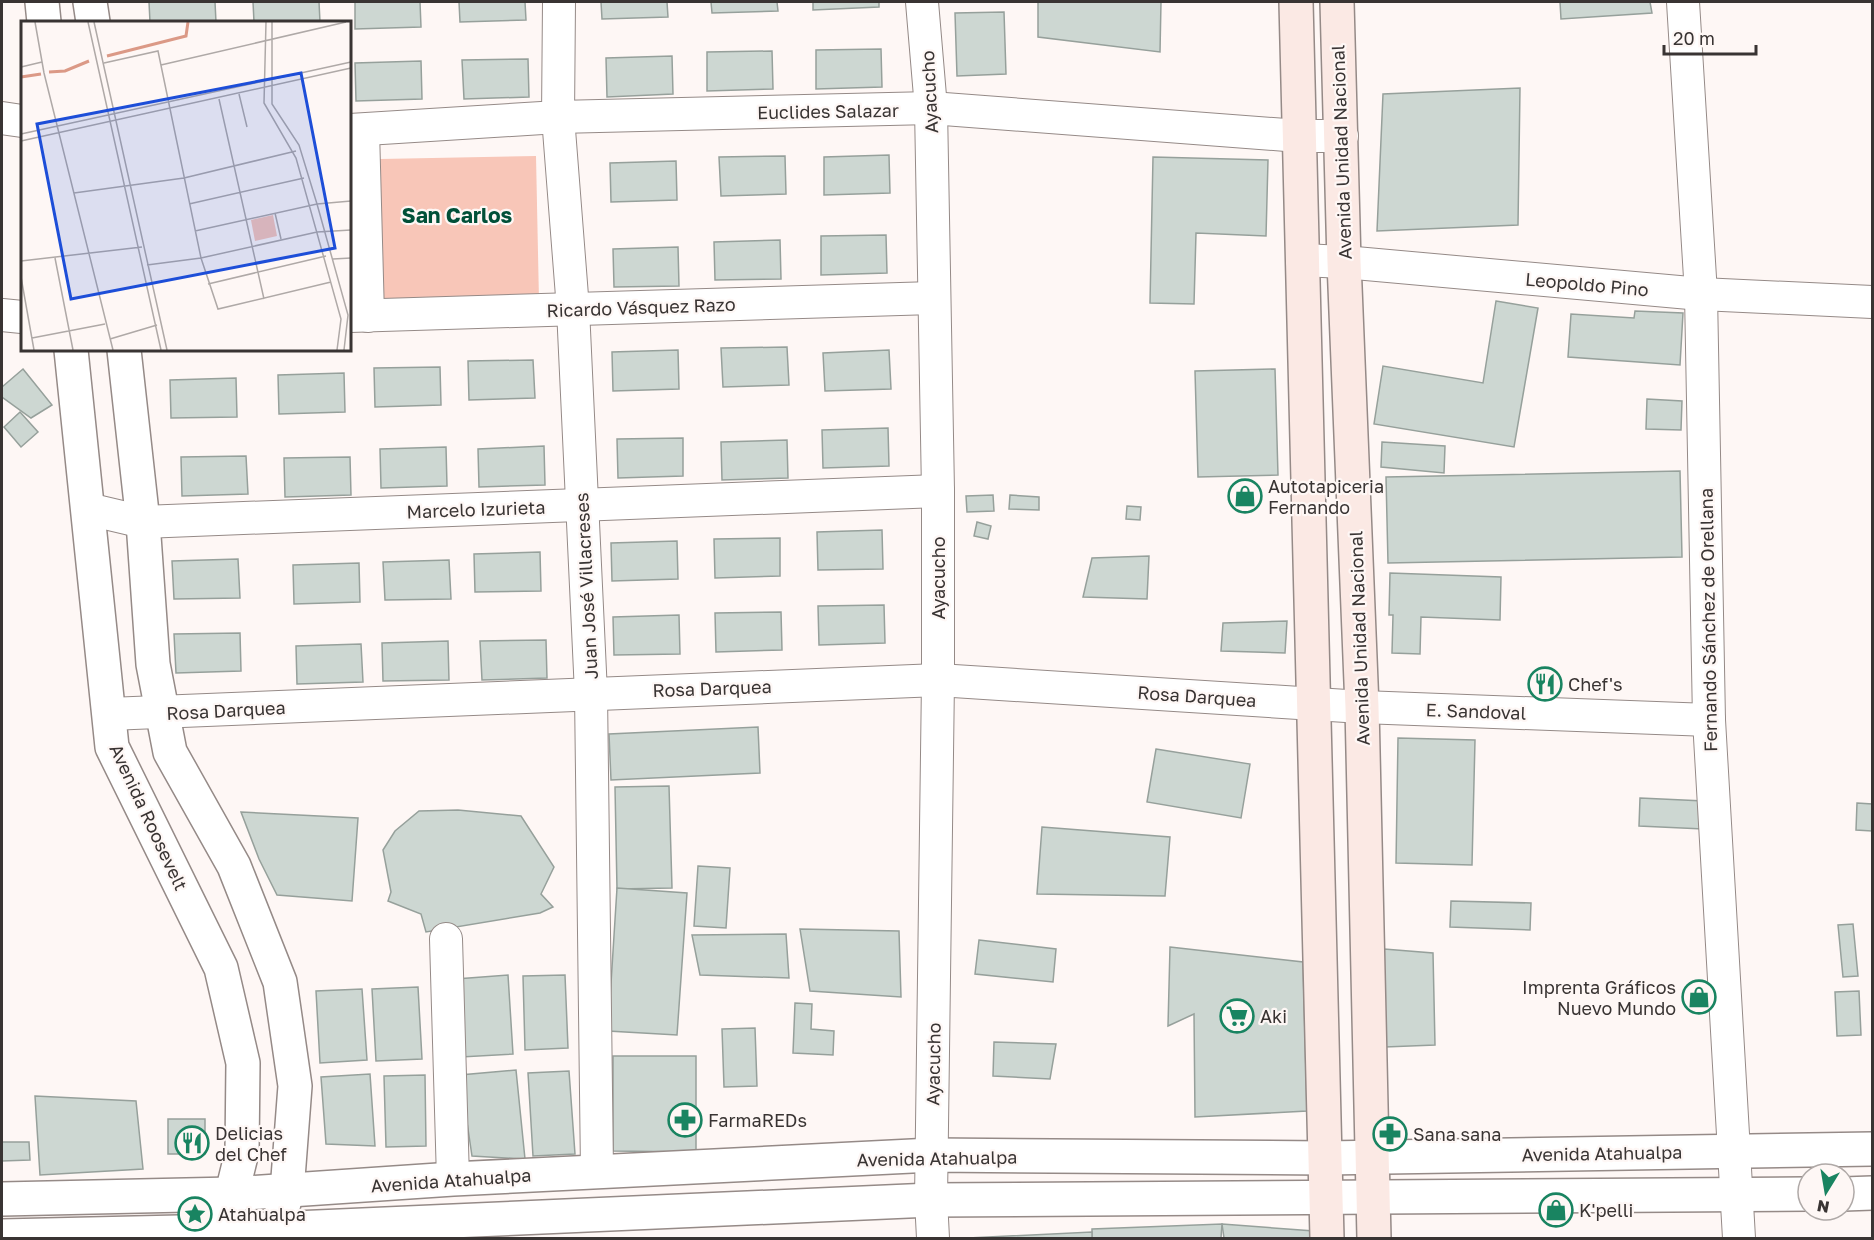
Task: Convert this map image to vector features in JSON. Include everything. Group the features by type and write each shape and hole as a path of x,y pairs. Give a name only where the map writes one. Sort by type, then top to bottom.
{"main road":[{"path":"1296,2 1327,1239"},
{"name":"Avenida Unidad Nacional","path":"1337,2 1344,262 1362,707 1374,1239"}],"street":[{"path":"42,2 44,21"},
{"path":"90,2 93,21"},
{"name":"Juan José Villacreses","path":"559,2 558,117 573,309 591,693 597,1171"},
{"name":"Ayacucho","path":"922,2 931,108 938,491 938,680 931,1200 933,1239"},
{"name":"Fernando Sánchez de Orellana","path":"1683,2 1701,294 1709,720 1739,1239"},
{"name":"Euclides Salazar","path":"356,130 558,117 931,108 1299,136 1342,136"},
{"path":"2,118 21,122"},
{"path":"356,130 359,316"},
{"name":"Leopoldo Pino","path":"1302,260 1701,294 1872,302"},
{"name":"Ricardo Vásquez Razo","path":"359,316 933,298"},
{"path":"2,315 21,317"},
{"name":"Avenida Roosevelt","path":"71,351 112,747 221,968 243,1063 242,1152 222,1235"},
{"path":"124,351 143,522 153,664 170,752 234,866 280,982 296,1086 287,1191 276,1233"},
{"name":"Marcelo Izurieta","path":"88,509 143,522 938,491"},
{"name":"Rosa Darquea","path":"109,714 938,680 1314,704"},
{"name":"E. Sandoval","path":"1314,704 1709,720"},
{"path":"446,939 453,1179"},
{"name":"Avenida Atahualpa","path":"2,1199 232,1194 453,1179 932,1155 1373,1158 1872,1149"},
{"path":"1856,1194 1872,1193"},
{"path":"2,1236 276,1233 931,1200 1373,1199 1796,1194"}],"shaded area":[{"path":"536,156 539,301 384,304 380,159"}],"building":[{"path":"149,2 215,2 216,21 150,21"},
{"path":"253,2 319,2 320,21 254,21"},
{"path":"355,2 420,2 421,27 355,29"},
{"path":"459,2 525,2 526,20 460,22"},
{"path":"601,2 667,2 668,17 602,19"},
{"path":"711,2 777,2 778,11 712,13"},
{"path":"813,2 879,2 879,7 813,10"},
{"path":"1038,2 1161,2 1160,52 1038,37"},
{"path":"1560,2 1650,2 1652,13 1561,19"},
{"path":"1004,12 1006,74 957,76 955,13"},
{"path":"881,49 882,87 816,89 816,50"},
{"path":"772,51 773,89 707,91 707,52"},
{"path":"672,56 673,94 607,97 606,58"},
{"path":"528,59 529,97 464,99 462,60"},
{"path":"421,61 422,99 356,101 355,63"},
{"path":"1520,88 1518,225 1377,231 1383,94"},
{"path":"889,155 890,193 824,195 824,157"},
{"path":"785,156 786,194 721,196 719,157"},
{"path":"1153,157 1268,160 1266,236 1196,233 1194,304 1150,303"},
{"path":"676,161 677,200 611,202 610,163"},
{"path":"886,235 887,273 821,275 821,236"},
{"path":"780,240 781,279 715,280 714,242"},
{"path":"678,247 679,286 614,287 613,249"},
{"path":"1496,301 1538,308 1514,447 1374,424 1383,366 1483,383"},
{"path":"1635,311 1683,313 1680,365 1568,357 1571,314 1634,318"},
{"path":"787,347 789,385 723,387 721,348"},
{"path":"678,350 679,389 613,391 612,352"},
{"path":"889,350 891,389 825,391 823,353"},
{"path":"533,360 535,398 469,400 468,361"},
{"path":"440,367 441,405 375,407 374,368"},
{"path":"23,369 52,405 31,418 2,397 2,387"},
{"path":"1275,369 1278,475 1198,477 1195,371"},
{"path":"344,373 345,412 279,414 278,375"},
{"path":"236,378 237,417 171,418 170,380"},
{"path":"1647,399 1682,401 1681,430 1646,429"},
{"path":"20,412 38,432 21,447 4,427"},
{"path":"888,428 889,466 823,468 822,430"},
{"path":"683,438 683,476 618,478 617,439"},
{"path":"787,440 788,478 722,480 721,442"},
{"path":"1382,442 1445,446 1444,473 1381,467"},
{"path":"544,446 545,485 479,487 478,449"},
{"path":"446,447 447,486 381,488 380,449"},
{"path":"246,456 248,494 182,496 181,457"},
{"path":"350,457 351,495 285,497 284,458"},
{"path":"1680,471 1682,557 1388,563 1386,477"},
{"path":"993,495 994,511 967,512 966,496"},
{"path":"1010,495 1039,497 1039,510 1009,509"},
{"path":"1127,506 1141,507 1140,520 1126,519"},
{"path":"977,522 991,526 988,539 974,536"},
{"path":"882,530 883,569 818,570 817,532"},
{"path":"780,538 780,576 715,578 714,539"},
{"path":"677,541 678,579 612,581 611,543"},
{"path":"540,552 541,591 475,592 474,554"},
{"path":"1149,556 1147,599 1083,597 1092,558"},
{"path":"238,559 240,598 174,599 172,561"},
{"path":"449,560 451,599 385,600 383,562"},
{"path":"359,563 360,602 294,604 293,565"},
{"path":"1390,573 1501,577 1500,620 1421,617 1420,654 1392,653 1393,615 1389,615"},
{"path":"884,605 885,643 819,645 818,606"},
{"path":"781,612 782,650 716,652 715,613"},
{"path":"679,615 680,654 614,655 613,617"},
{"path":"1287,621 1285,653 1221,651 1223,623"},
{"path":"240,633 241,671 176,673 174,634"},
{"path":"546,640 547,678 482,680 480,641"},
{"path":"448,641 449,680 383,681 382,643"},
{"path":"361,644 363,682 297,684 296,646"},
{"path":"758,727 760,773 611,780 609,734"},
{"path":"1398,738 1475,740 1472,865 1396,863"},
{"path":"1156,749 1250,764 1241,818 1147,802"},
{"path":"669,786 672,888 617,889 615,787"},
{"path":"1640,798 1704,801 1703,829 1639,826"},
{"path":"1857,803 1872,804 1872,831 1856,830"},
{"path":"458,810 521,816 554,867 541,894 553,907 540,913 426,932 421,914 388,901 391,892 383,850 395,831 419,811"},
{"path":"241,812 358,818 352,901 277,895 259,859"},
{"path":"1042,827 1170,837 1165,896 1037,894"},
{"path":"698,866 730,868 726,928 694,926"},
{"path":"617,888 687,893 677,1035 608,1031"},
{"path":"1451,901 1531,903 1530,930 1450,927"},
{"path":"1853,924 1858,976 1843,977 1838,925"},
{"path":"800,929 899,931 901,997 810,991"},
{"path":"786,934 789,978 700,975 692,935"},
{"path":"979,940 1056,949 1053,982 975,974"},
{"path":"1170,947 1303,962 1307,1111 1195,1117 1194,1014 1168,1026"},
{"path":"1384,949 1433,953 1435,1045 1385,1047"},
{"path":"508,975 513,1054 461,1057 456,979"},
{"path":"565,975 568,1048 525,1050 523,976"},
{"path":"418,987 422,1059 376,1061 372,989"},
{"path":"362,989 367,1060 320,1063 316,991"},
{"path":"1859,991 1861,1035 1837,1036 1835,992"},
{"path":"795,1003 812,1004 811,1029 834,1031 833,1055 793,1053"},
{"path":"755,1028 757,1086 724,1087 722,1029"},
{"path":"994,1042 1056,1044 1050,1079 993,1076"},
{"path":"613,1056 696,1056 696,1152 613,1151"},
{"path":"516,1070 525,1159 472,1156 460,1075"},
{"path":"569,1071 575,1154 533,1156 528,1073"},
{"path":"370,1074 375,1146 326,1144 321,1077"},
{"path":"425,1075 426,1146 386,1147 384,1076"},
{"path":"35,1096 136,1101 143,1169 40,1175"},
{"path":"168,1119 205,1119 205,1154 168,1154"},
{"path":"2,1142 29,1142 30,1160 2,1161"},
{"path":"1222,1224 1314,1231 1315,1238 1224,1238"},
{"path":"1222,1224 1221,1238 1092,1238 1092,1229"},
{"path":"1092,1232 1092,1238 968,1238"}],"place":[{"name":"Autotapiceria Fernando","path":"1245,496"},
{"name":"Chef's","path":"1545,684"},
{"name":"Imprenta Gráficos Nuevo Mundo","path":"1699,997"},
{"name":"Aki","path":"1237,1016"},
{"name":"FarmaREDs","path":"685,1120"},
{"name":"Sana sana","path":"1390,1134"},
{"name":"Delicias del Chef","path":"192,1143"},
{"name":"K'pelli","path":"1556,1210"},
{"name":"Atahualpa","path":"195,1214"}],"district":[{"name":"San Carlos","path":"457,215"}]}
